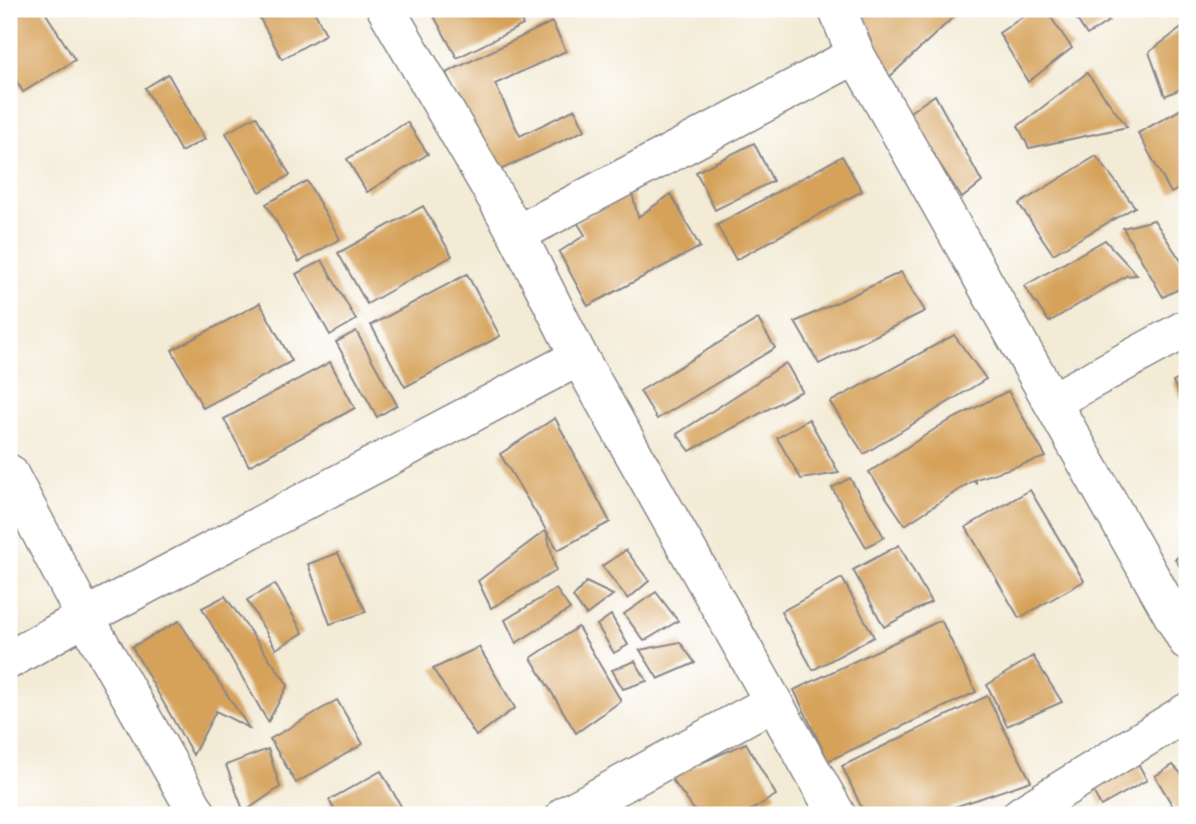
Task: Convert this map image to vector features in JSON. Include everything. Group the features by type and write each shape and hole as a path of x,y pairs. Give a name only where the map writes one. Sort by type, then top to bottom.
{"street":[{"path":"386,9 517,234 579,357 837,815"},
{"path":"837,9 856,55 1054,401 1187,641"},
{"path":"517,234 856,55"},
{"path":"1054,401 1187,327"},
{"path":"9,660 85,617 579,357"},
{"path":"9,473 85,617 198,815"},
{"path":"565,815 773,702"},
{"path":"1021,815 1187,712"}],"building":[{"path":"18,9 43,9 75,60 23,92 9,69 9,15"},
{"path":"268,9 313,9 326,34 282,59 258,15"},
{"path":"430,9 517,9 523,25 457,58"},
{"path":"849,9 962,9 884,82"},
{"path":"1034,9 1045,9 1072,48 1028,82 999,33"},
{"path":"1070,9 1102,9 1109,21 1087,35"},
{"path":"552,22 566,51 495,84 520,136 575,109 585,130 494,173 446,73"},
{"path":"1187,24 1187,86 1165,96 1149,52"},
{"path":"1087,73 1127,127 1029,148 1018,126"},
{"path":"168,74 205,139 181,152 145,88"},
{"path":"935,95 982,182 962,198 907,114"},
{"path":"1187,106 1187,184 1171,193 1138,133"},
{"path":"256,116 290,175 260,192 226,133"},
{"path":"407,122 428,154 367,192 347,159"},
{"path":"754,143 773,181 715,210 696,172"},
{"path":"842,156 862,191 736,260 717,225"},
{"path":"1096,156 1135,207 1053,254 1019,204"},
{"path":"307,181 340,239 299,262 266,204"},
{"path":"632,193 638,217 671,194 700,247 588,306 559,252 585,235 577,222"},
{"path":"423,206 452,256 367,304 338,253"},
{"path":"1154,220 1187,270 1187,285 1163,297 1123,228"},
{"path":"1105,240 1137,275 1126,276 1049,322 1024,286"},
{"path":"322,260 356,320 330,335 296,274"},
{"path":"901,272 925,311 819,364 795,322"},
{"path":"467,274 500,336 405,387 371,325"},
{"path":"260,303 292,361 203,408 172,350"},
{"path":"758,319 775,348 657,419 640,391"},
{"path":"356,331 397,405 377,417 336,342"},
{"path":"954,335 986,379 864,454 830,402"},
{"path":"330,362 355,408 249,466 224,419"},
{"path":"786,363 802,391 690,451 677,434"},
{"path":"1187,375 1187,409 1173,382"},
{"path":"1008,391 1046,457 976,479 976,484 974,480 905,525 869,472 941,425"},
{"path":"555,418 610,522 558,550 500,454"},
{"path":"809,419 839,473 801,479 777,438"},
{"path":"850,478 884,537 866,547 832,488"},
{"path":"1030,490 1084,581 1019,618 966,527"},
{"path":"546,530 556,571 491,608 478,581"},
{"path":"899,545 931,602 884,627 853,570"},
{"path":"626,550 649,581 628,599 602,566"},
{"path":"1187,551 1187,577 1175,559"},
{"path":"338,553 366,612 330,624 308,564"},
{"path":"842,578 874,637 813,670 781,612"},
{"path":"586,582 613,595 586,615 573,597"},
{"path":"275,584 303,633 276,649 247,600"},
{"path":"556,589 570,609 516,643 505,620"},
{"path":"656,592 678,621 644,641 624,614"},
{"path":"225,596 288,685 268,722 202,608"},
{"path":"611,615 628,645 614,653 597,625"},
{"path":"941,620 976,692 828,761 794,690"},
{"path":"179,621 249,728 216,711 193,755 132,647"},
{"path":"578,627 621,701 576,733 531,658"},
{"path":"680,642 695,663 658,679 640,650"},
{"path":"479,647 515,708 476,736 433,669"},
{"path":"1033,656 1062,702 1007,726 987,685"},
{"path":"635,661 647,681 623,689 612,670"},
{"path":"987,696 1031,781 931,815 865,815 842,766"},
{"path":"337,700 363,744 296,783 270,739"},
{"path":"746,743 776,795 743,815 698,815 670,777"},
{"path":"268,749 280,787 244,812 226,765"},
{"path":"1134,756 1147,780 1101,806 1088,782"},
{"path":"1173,765 1187,780 1187,815 1178,815 1155,776"},
{"path":"381,771 406,815 337,815 329,800"}]}
